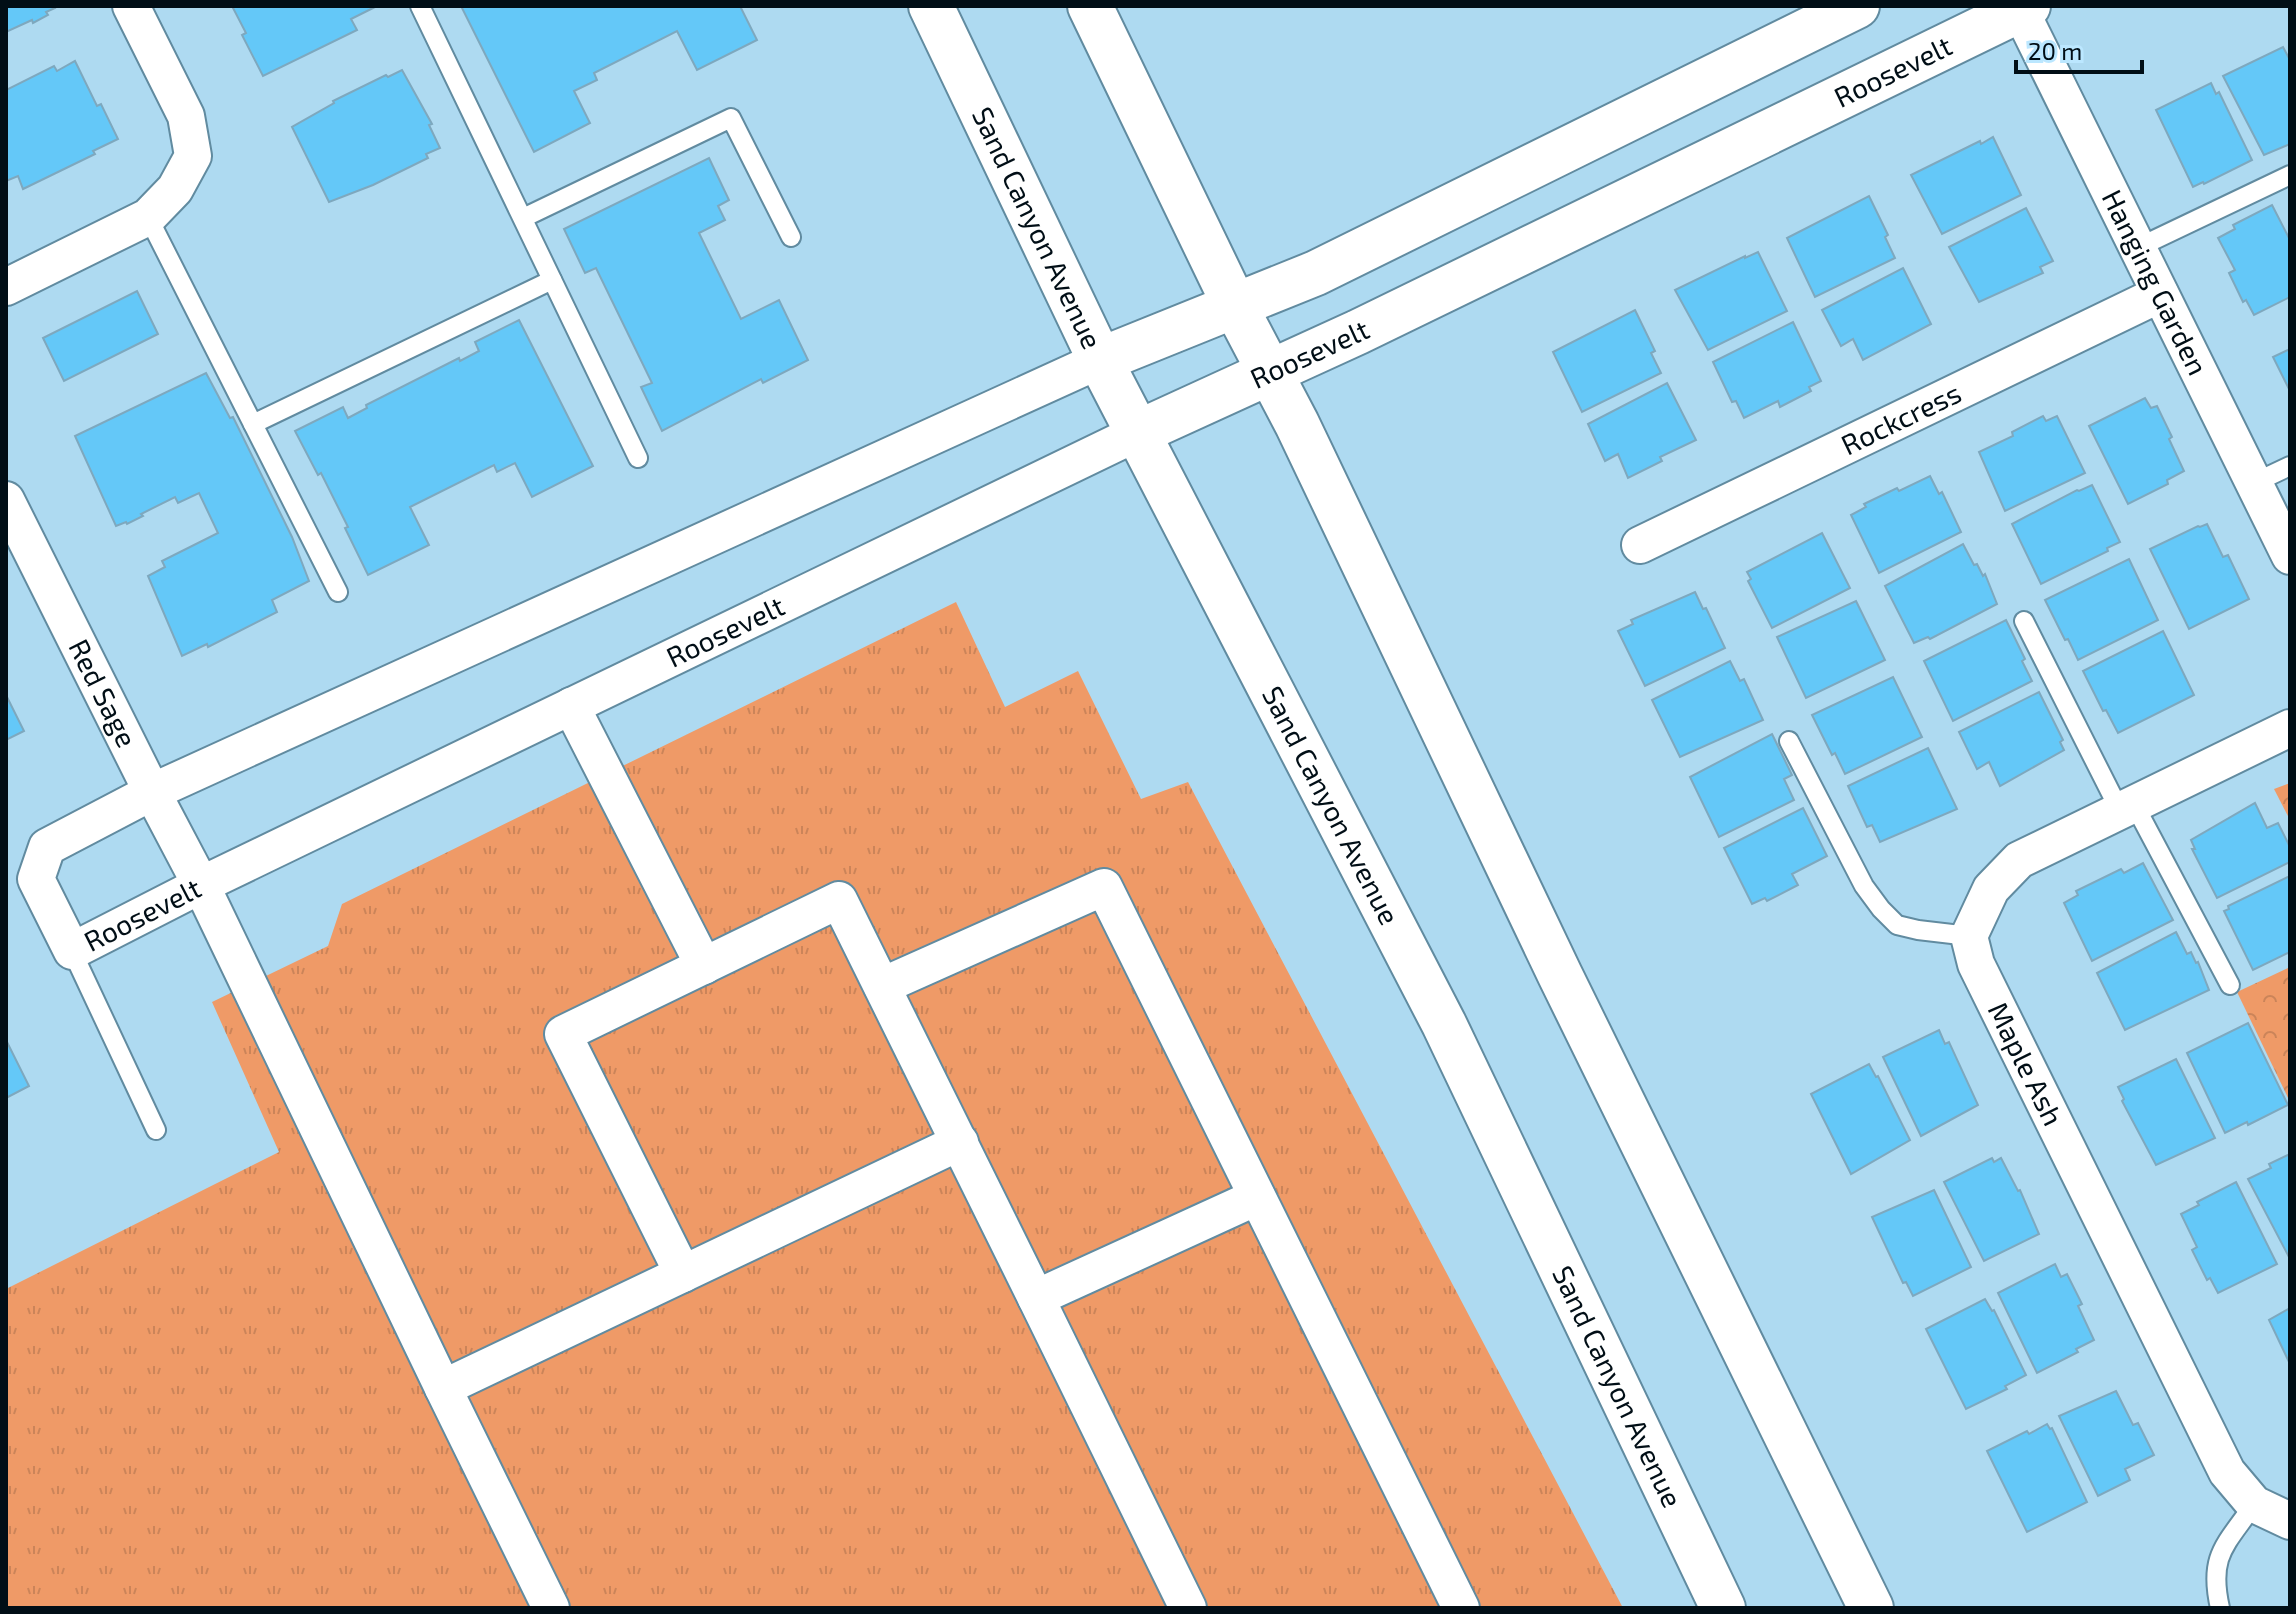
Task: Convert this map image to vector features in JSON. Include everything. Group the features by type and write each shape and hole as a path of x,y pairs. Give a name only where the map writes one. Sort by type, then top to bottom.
{"main road":[{"name":"Sand Canyon Avenue","path":"931,6 1100,360 1444,1024 1718,1603"},
{"path":"1090,6 1235,306 1271,373 1566,989 1871,1608"},
{"name":"Roosevelt","path":"1100,360 1316,273 1857,6"},
{"name":"Roosevelt","path":"1137,433 1271,373 2024,8"}],"street":[{"path":"6,287 148,217 175,189 193,156 186,116 131,6"},
{"name":"Hanging Garden","path":"2024,8 2137,248 2290,556"},
{"name":"Rockcress","path":"1640,545 2160,294"},
{"name":"Roosevelt","path":"1100,360 152,792 47,847 36,879 72,951 201,885 1137,433"},
{"name":"Red Sage","path":"6,500 201,885 551,1608"},
{"path":"571,706 704,966"},
{"path":"1969,936 1991,889 2019,860 2290,728"},
{"path":"882,986 1104,887 1461,1608"},
{"path":"683,1274 563,1034 839,900 1188,1608"},
{"name":"Maple Ash","path":"1969,936 1976,964 2227,1472 2254,1504 2288,1521"},
{"path":"443,1388 960,1142"},
{"path":"1036,1298 1257,1197"}],"lane":[{"path":"420,6 638,458"},
{"path":"523,218 731,118 791,237"},
{"path":"2137,248 2290,175"},
{"path":"148,217 338,592"},
{"path":"253,424 552,280"},
{"path":"2254,483 2290,466"},
{"path":"2024,621 2127,808 2230,985"},
{"path":"1789,741 1864,886 1881,909 1897,925 1969,936"},
{"path":"72,951 156,1130"},
{"path":"2220,1608 2214,1583 2217,1557 2254,1504"}],"green space":[{"path":"956,602 1005,707 1078,671 1141,799 1188,782 1623,1608 6,1608 6,1289 279,1152 212,1002 328,946 342,904"},
{"path":"2290,783 2290,820 2274,789"},
{"path":"2290,967 2290,1102 2237,992"}],"building":[{"path":"6,6 55,8 33,23 32,20 6,32"},
{"path":"232,6 377,6 351,19 357,30 263,76 242,35 246,33"},
{"path":"461,6 740,6 757,40 697,70 677,31 594,73 597,80 574,91 590,123 534,152"},
{"path":"2283,47 2290,60 2290,144 2264,155 2223,76"},
{"path":"75,61 97,106 101,104 118,139 93,151 95,154 23,189 18,176 6,181 6,90 54,66 57,71"},
{"path":"402,70 432,124 429,125 440,148 426,154 428,158 373,185 329,202 292,127 333,101"},
{"path":"2211,83 2216,94 2219,92 2252,160 2193,187 2156,110"},
{"path":"1993,137 2021,195 1942,234 1911,175"},
{"path":"709,158 729,200 718,206 725,220 699,233 741,319 779,300 808,360 763,383 761,379 662,431 641,387 652,383 596,268 585,273 564,229"},
{"path":"1869,196 1888,235 1885,237 1895,258 1815,297 1787,238"},
{"path":"2272,205 2290,240 2290,297 2254,315 2246,300 2243,302 2229,273 2235,270 2218,238 2235,229 2233,225"},
{"path":"2026,208 2053,261 2040,267 2043,273 1979,302 1949,247"},
{"path":"1758,252 1787,311 1708,350 1675,290"},
{"path":"1903,268 1931,324 1863,360 1853,339 1841,346 1822,310"},
{"path":"137,291 158,334 64,381 43,338"},
{"path":"1635,310 1655,351 1651,353 1661,373 1582,412 1553,352"},
{"path":"519,320 593,466 532,497 515,463 497,472 494,465 410,507 429,545 368,575 321,473 318,475 295,431 343,407 348,418 367,408 366,405 479,351 475,342"},
{"path":"1793,322 1821,381 1809,387 1811,391 1780,407 1778,401 1744,418 1736,401 1732,402 1713,362"},
{"path":"2290,349 2290,389 2289,389 2273,357"},
{"path":"206,373 230,418 233,417 292,537 309,581 272,600 277,612 208,647 207,644 182,656 148,576 165,567 162,561 218,533 199,493 178,503 175,497 127,524 116,526 75,436"},
{"path":"1667,383 1696,440 1660,457 1662,461 1628,478 1618,454 1605,461 1588,424"},
{"path":"2145,398 2151,408 2157,406 2184,471 2167,480 2168,484 2128,504 2089,426"},
{"path":"2043,416 2046,421 2057,416 2085,473 2005,511 1979,452 2013,436 2012,432"},
{"path":"1930,476 1939,494 1942,492 1961,532 1879,573 1851,515 1866,507 1864,504"},
{"path":"2092,485 2120,542 2041,584 2012,524"},
{"path":"2207,524 2223,557 2228,555 2249,599 2189,629 2150,549"},
{"path":"1822,533 1850,588 1772,628 1748,581 1751,579 1747,572"},
{"path":"1963,544 1974,565 1977,564 1983,576 1985,574 1997,604 1930,639 1928,637 1914,643 1885,586"},
{"path":"2129,559 2158,620 2078,660 2045,600"},
{"path":"1695,592 1725,648 1645,686 1618,631 1633,624 1631,620"},
{"path":"1856,601 1885,660 1806,698 1777,637"},
{"path":"2006,620 2032,681 1953,721 1924,661"},
{"path":"2163,631 2194,695 2118,733 2083,671"},
{"path":"1730,661 1740,681 1744,679 1763,720 1680,757 1652,700"},
{"path":"1893,677 1922,737 1845,774 1812,715"},
{"path":"2039,692 2063,740 2060,742 2064,750 2000,786 1989,762 1977,769 1959,732"},
{"path":"6,695 24,731 6,740"},
{"path":"1772,734 1792,775 1784,779 1794,800 1719,837 1690,777"},
{"path":"1928,748 1957,809 1880,842 1872,825 1867,827 1848,786"},
{"path":"2255,803 2267,828 2278,823 2290,847 2290,862 2217,898 2192,849 2195,849 2191,840"},
{"path":"1803,808 1827,856 1792,874 1798,885 1767,901 1765,898 1752,904 1724,848"},
{"path":"2143,863 2173,920 2092,961 2064,903 2078,895 2076,891 2121,869 2124,873"},
{"path":"2290,876 2290,952 2253,970 2224,911 2229,909 2228,906"},
{"path":"2176,932 2187,954 2191,952 2198,962 2209,990 2125,1030 2097,973"},
{"path":"2248,1023 2288,1105 2225,1133 2187,1053"},
{"path":"1939,1030 1945,1044 1949,1042 1978,1105 1921,1136 1883,1057"},
{"path":"6,1040 29,1086 6,1098"},
{"path":"2176,1059 2215,1138 2156,1165 2122,1101 2124,1099 2118,1087"},
{"path":"1869,1064 1910,1140 1851,1174 1811,1094"},
{"path":"2290,1154 2290,1256 2289,1257 2248,1179"},
{"path":"1992,1158 1994,1162 2001,1158 2020,1190 2039,1234 1984,1261 1944,1182"},
{"path":"2236,1182 2277,1264 2218,1293 2210,1278 2207,1280 2192,1250 2197,1247 2181,1214"},
{"path":"1934,1190 1971,1267 1913,1296 1906,1282 1903,1283 1872,1217"},
{"path":"2055,1264 2061,1277 2067,1274 2082,1304 2078,1306 2094,1340 2037,1373 1998,1293"},
{"path":"1985,1299 1994,1310 2026,1375 2005,1386 2007,1389 1966,1409 1926,1329"},
{"path":"2290,1308 2290,1364 2269,1320"},
{"path":"2116,1391 2133,1425 2138,1423 2154,1455 2125,1469 2130,1480 2098,1496 2059,1416"},
{"path":"2047,1424 2052,1428 2087,1502 2027,1532 1987,1451"}]}
